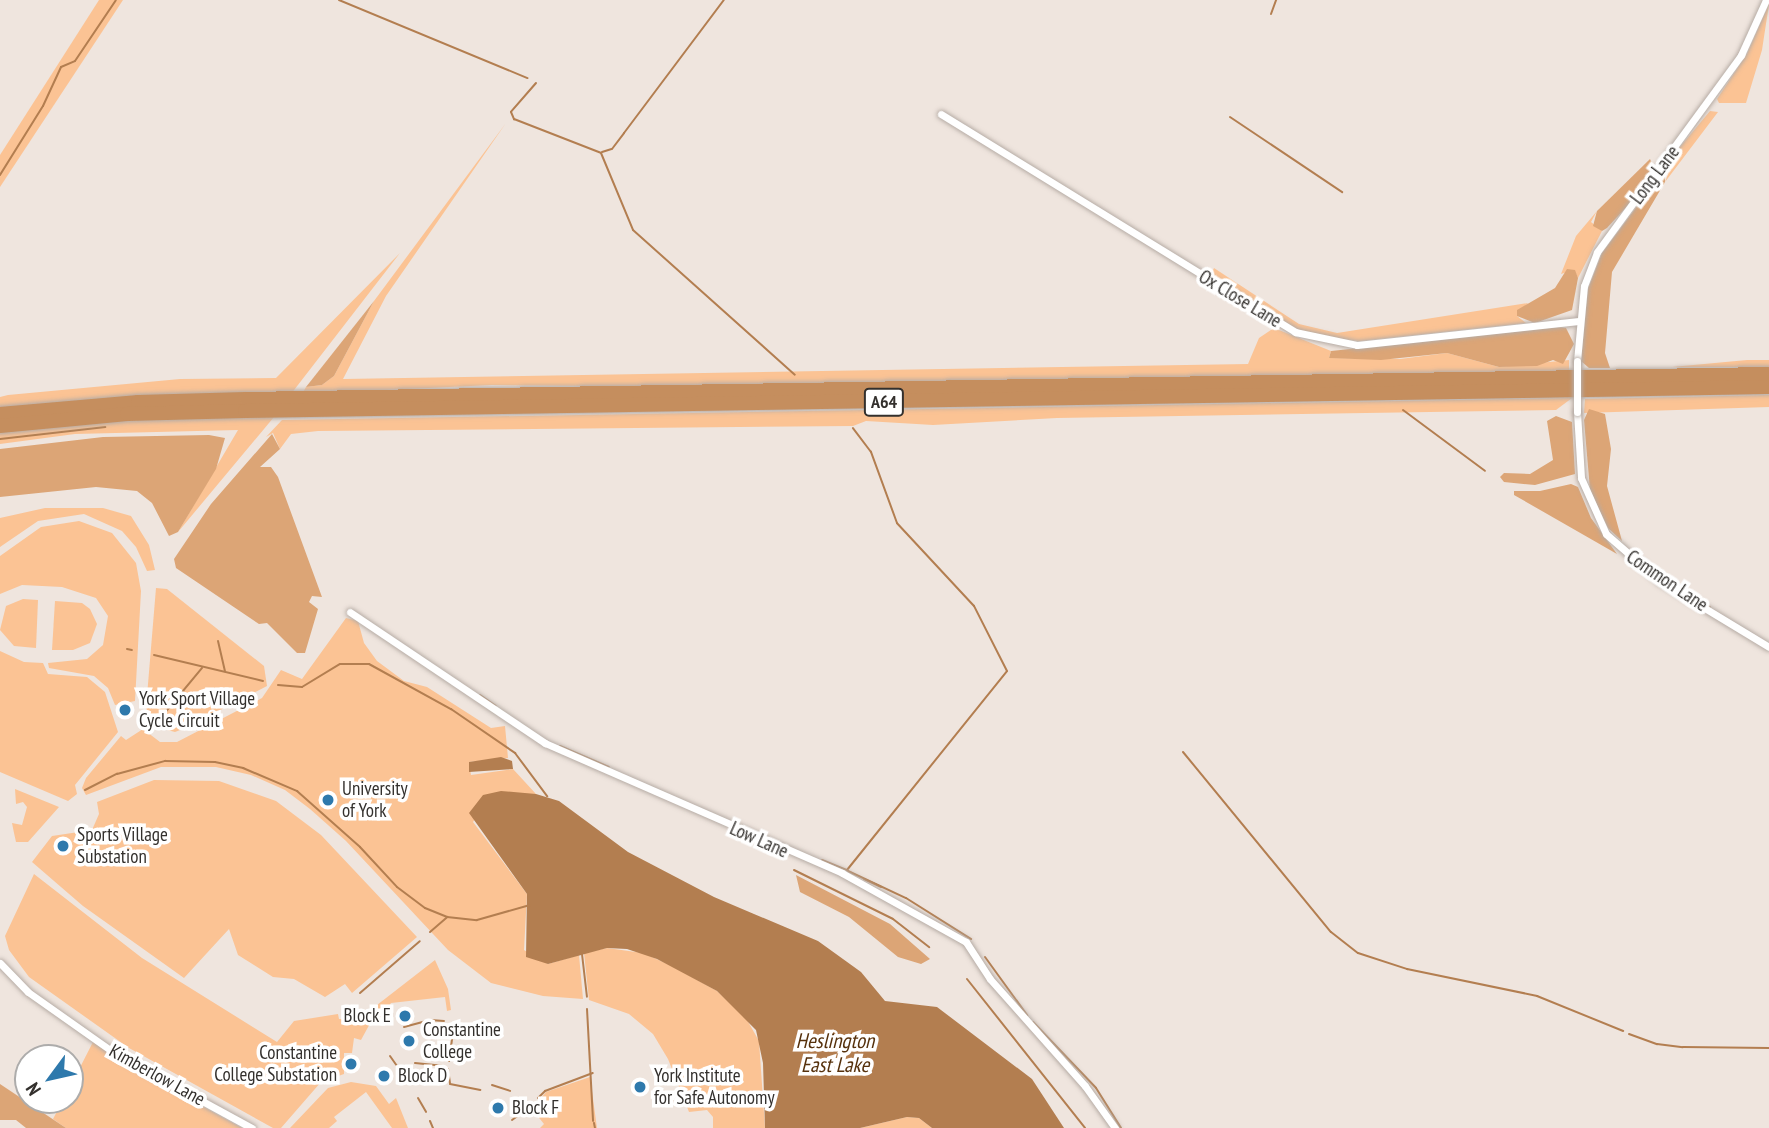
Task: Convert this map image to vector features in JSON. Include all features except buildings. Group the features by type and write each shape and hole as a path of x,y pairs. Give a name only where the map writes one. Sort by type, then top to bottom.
{"highway":[{"name":"A64","path":"0,414 219,400 1769,374"},
{"name":"A64","path":"0,426 127,414 245,411 1769,387"}],"street":[{"name":"Long Lane","path":"1577,361 1579,321 1597,252 1741,55 1766,0"},
{"name":"Ox Close Lane","path":"941,114 1295,332 1357,345 1579,321"},
{"name":"Common Lane","path":"1577,361 1581,478 1606,534 1660,581 1769,647"},
{"name":"Low Lane","path":"350,612 545,743 842,873 913,909 966,942 990,979 1085,1086 1115,1128"},
{"name":"Kimberlow Lane","path":"0,963 27,992 116,1054 252,1128"}],"shaded area":[{"path":"99,0 123,0 0,187 0,155"},
{"path":"1769,4 1762,50 1746,103 1719,103 1717,99 1747,54"},
{"path":"1710,111 1718,112 1665,182 1668,174 1660,171"},
{"path":"506,123 386,296 343,379 1248,364 1259,338 1274,328 1331,351 1329,358 1400,359 1447,353 1499,367 1569,360 1569,373 737,387 492,385 302,394 306,387 322,385 334,376 374,301"},
{"path":"1650,159 1653,166 1630,203 1607,228 1602,231 1593,226 1597,211"},
{"path":"1665,169 1665,182 1612,272 1605,353 1610,368 1589,368 1581,361 1588,289 1602,253"},
{"path":"1597,211 1591,222 1602,231 1578,278 1574,270 1561,274 1576,236"},
{"path":"400,253 291,394 0,409 0,397 8,395 180,379 276,378"},
{"path":"1214,268 1299,324 1337,333 1528,303 1517,316 1526,323 1360,341 1330,338 1303,332 1271,314 1210,277"},
{"path":"1567,269 1575,270 1578,278 1572,310 1535,323 1517,316 1517,310 1555,288"},
{"path":"374,301 334,376 322,385 306,387"},
{"path":"1566,328 1574,344 1563,364 1553,360 1537,366 1499,367 1447,353 1381,360 1329,358 1331,351"},
{"path":"1769,360 1769,367 1672,367"},
{"path":"1769,395 1769,407 1584,413 1585,399"},
{"path":"1572,398 1556,410 1057,418 933,425 866,421 853,426 318,431 291,434 280,449 273,433 266,437 282,420"},
{"path":"1589,409 1605,414 1611,449 1607,486 1622,541 1608,528 1590,490 1584,420"},
{"path":"1556,416 1572,422 1575,474 1535,485 1504,482 1500,477 1504,473 1530,474 1553,460 1547,421"},
{"path":"274,417 178,532 238,430 75,434 0,444 0,432 15,430 166,418"},
{"path":"272,434 280,449 260,467 271,467 278,477 322,597 312,596 309,602 318,609 305,653 297,653 267,623 259,624 176,568 174,559 211,504"},
{"path":"209,435 225,438 216,469 178,532 169,536 152,503 137,491 96,487 0,497 0,449 103,437"},
{"path":"1571,484 1578,487 1591,518 1617,554 1514,495 1514,491 1540,491"},
{"path":"45,508 103,508 131,516 149,545 155,570 147,571 136,547 122,531 84,514 38,521 0,547 0,518"},
{"path":"79,521 112,533 136,563 141,591 135,701 115,705 108,688 94,676 49,668 48,663 87,659 103,645 108,616 96,598 62,587 22,585 0,594 0,556 41,527"},
{"path":"156,588 167,589 264,666 267,686 175,732 156,727 146,708"},
{"path":"23,599 38,600 36,648 14,646 0,630 6,606"},
{"path":"55,601 82,603 90,609 97,624 90,643 73,650 52,650"},
{"path":"346,618 358,621 364,643 377,661 404,681 427,687 491,728 505,726 508,758 469,762 471,775 513,769 536,794 492,794 473,822 527,894 524,950 548,964 579,955 583,999 543,996 491,983 448,950 346,841 310,809 285,790 251,775 216,767 161,767 86,795 82,788 86,778 121,736 126,740 143,729 160,742 177,742 262,698 281,670 302,679"},
{"path":"0,651 24,662 43,663 48,674 87,677 105,692 118,732 75,785 77,794 68,801 0,772"},
{"path":"154,780 219,781 276,801 321,835 417,937 352,993 345,984 325,997 294,979 273,977 238,955 229,929 184,978 83,906 32,862 52,836 92,830 99,814 97,802"},
{"path":"15,789 59,807 28,842 16,842 12,823 22,825 27,807 23,802 16,804"},
{"path":"34,874 142,958 277,1042 294,1021 338,1014 339,1019 359,1019 435,960 448,989 451,1010 447,1011 445,997 391,1003 379,1021 373,1018 361,1040 354,1038 352,1053 344,1053 344,1074 321,1082 281,1128 273,1128 129,1048 29,977 9,950 5,936"},
{"path":"796,875 890,924 930,959 921,964 898,957 849,917 800,892"},
{"path":"607,948 643,953 672,966 717,991 746,1018 759,1041 765,1128 713,1128 713,1117 707,1110 689,1112 668,1059 653,1034 629,1014 589,1000 584,953"},
{"path":"93,1042 163,1085 242,1128 66,1128 53,1119 56,1114 84,1114 84,1060"},
{"path":"590,1077 597,1128 540,1128 544,1124 532,1109 546,1092"},
{"path":"351,1082 376,1086 389,1104 396,1098 408,1128 392,1128 366,1092 334,1117 337,1121 329,1128 290,1128 328,1088"},
{"path":"0,1084 14,1093 14,1114 45,1114 66,1128 26,1128 16,1120 0,1120"},
{"path":"907,1117 919,1118 932,1128 860,1128"}],"water":[{"path":"501,757 512,761 513,769 469,772 469,762"},
{"name":"Heslington East Lake","path":"501,791 536,794 559,801 628,852 714,897 818,941 861,972 885,1001 937,1007 1032,1079 1064,1128 932,1128 919,1118 907,1117 860,1128 765,1128 763,1063 756,1030 717,991 657,959 627,949 607,948 548,964 526,957 527,894 469,813 483,795"}],"waterway":[{"path":"0,175 43,106 61,67 75,61 116,0"},
{"path":"339,0 527,78"},
{"path":"602,152 612,149 724,0"},
{"path":"1271,14 1276,0"},
{"path":"536,83 511,112 514,119 601,153 633,230 795,375"},
{"path":"1230,117 1342,192"},
{"path":"1403,410 1485,471"},
{"path":"0,439 105,427"},
{"path":"822,860 847,870 1007,671 974,606 897,523 871,452 853,428"},
{"path":"1696,599 1710,607"},
{"path":"218,641 225,671"},
{"path":"127,649 132,650"},
{"path":"154,655 263,681"},
{"path":"278,685 302,687 340,664 369,664 451,709 515,753 547,796"},
{"path":"158,721 202,668"},
{"path":"480,695 496,706"},
{"path":"560,746 609,767"},
{"path":"1183,752 1331,932 1358,953 1407,969 1537,996 1623,1031"},
{"path":"85,790 117,774 165,761 215,762 243,768 297,791 360,847 397,887 425,908 447,917 477,920 530,905"},
{"path":"794,870 893,919 929,947"},
{"path":"848,871 906,898 971,939"},
{"path":"864,879 881,887"},
{"path":"430,932 447,917"},
{"path":"360,993 420,941"},
{"path":"582,954 587,997"},
{"path":"985,957 1027,1015"},
{"path":"967,979 1085,1128"},
{"path":"587,1009 593,1121"},
{"path":"430,1020 444,1021"},
{"path":"404,1027 426,1021"},
{"path":"1033,1022 1096,1088 1121,1128"},
{"path":"1629,1034 1657,1044 1683,1047 1769,1048"},
{"path":"449,1061 452,1039"},
{"path":"390,1056 409,1083"},
{"path":"415,1063 442,1066"},
{"path":"448,1069 450,1084 480,1090"},
{"path":"538,1098 545,1091 593,1073"},
{"path":"492,1085 510,1091"},
{"path":"418,1098 426,1112"},
{"path":"512,1120 530,1107"},
{"path":"430,1121 433,1128"},
{"path":"594,1123 595,1128"}],"place":[{"name":"York Sport Village Cycle Circuit","path":"125,710"},
{"name":"University of York","path":"328,800"},
{"name":"Sports Village Substation","path":"63,846"},
{"name":"Block E","path":"405,1016"},
{"name":"Constantine College","path":"409,1041"},
{"name":"Constantine College Substation","path":"351,1064"},
{"name":"Block D","path":"384,1076"},
{"name":"York Institute for Safe Autonomy","path":"640,1087"},
{"name":"Block F","path":"498,1108"}]}
